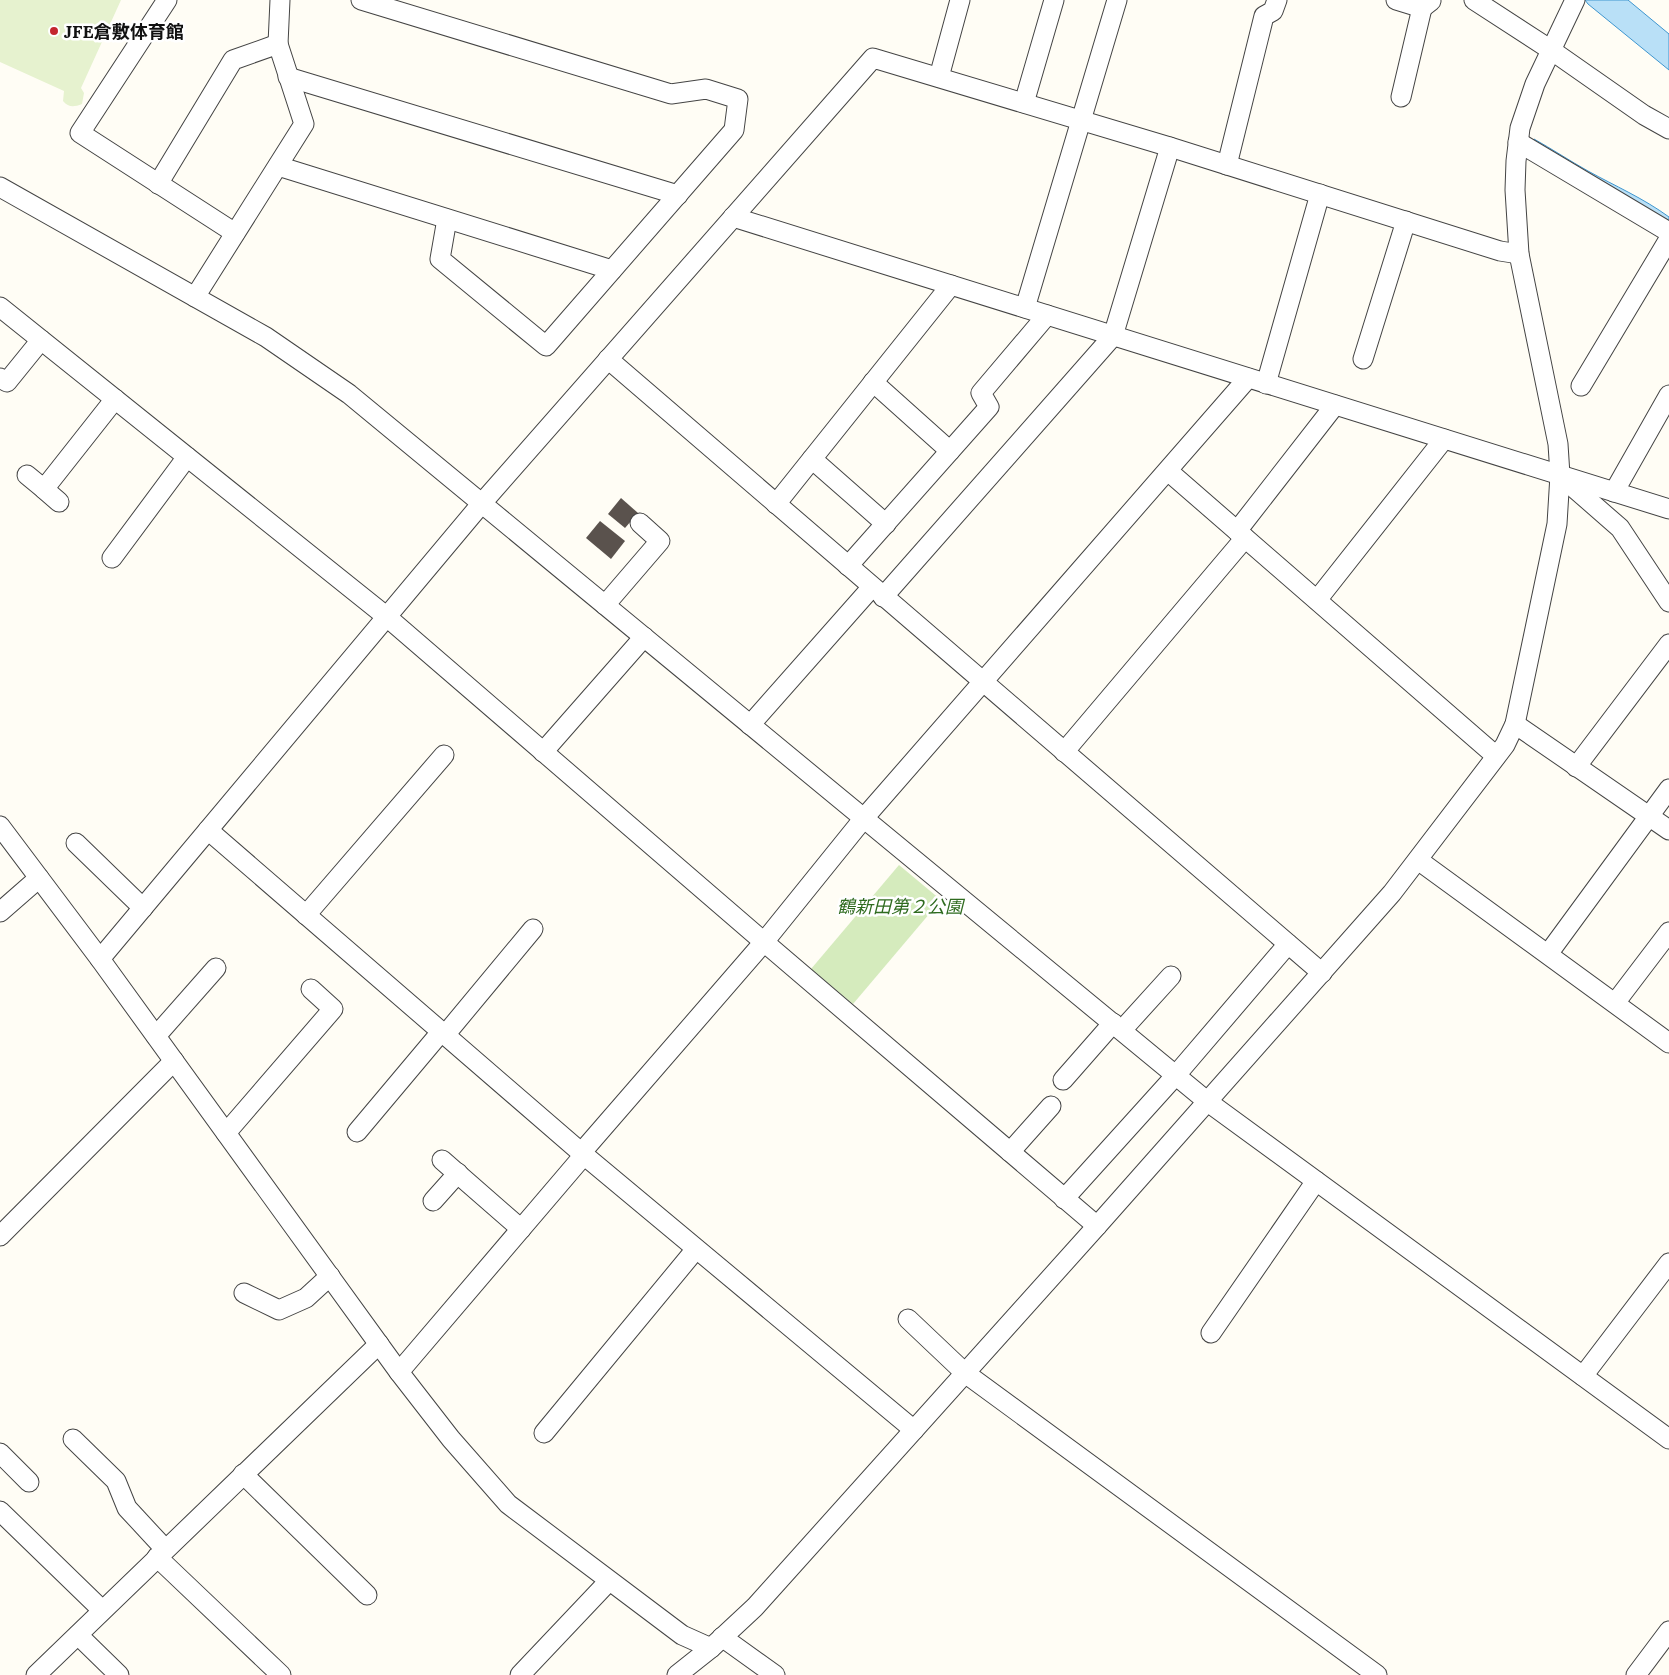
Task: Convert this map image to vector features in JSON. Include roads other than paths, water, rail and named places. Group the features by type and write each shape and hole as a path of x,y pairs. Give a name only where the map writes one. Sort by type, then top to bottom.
{"street":[{"path":"167,0 80,133 235,233"},
{"path":"195,297 304,124 278,44 280,0"},
{"path":"361,0 671,94 706,89 738,99 734,130 546,346 440,259 447,219"},
{"path":"939,77 960,0"},
{"path":"1024,103 1054,0"},
{"path":"1025,308 1117,0"},
{"path":"1227,165 1264,16 1273,11 1277,0"},
{"path":"1396,0 1427,4 1401,97"},
{"path":"1474,0 1551,50 1644,115 1669,129"},
{"path":"678,1675 717,1643 755,1606 1208,1102 1392,893 1505,745 1515,724 1557,524 1560,475 1558,444 1519,254 1515,190 1518,142 1520,128 1535,84 1575,0"},
{"path":"158,184 234,60 278,44"},
{"path":"100,959 482,503 872,58 1170,146 1500,251 1519,254"},
{"path":"288,77 678,195"},
{"path":"1518,142 1669,232"},
{"path":"750,724 878,592 1113,336 1170,146"},
{"path":"278,166 612,270"},
{"path":"0,187 266,337 349,394 1208,1102 1669,1439"},
{"path":"399,1372 764,942 864,818 1168,471 1257,381 1320,194"},
{"path":"733,217 1669,509"},
{"path":"1363,359 1406,221"},
{"path":"1581,386 1669,239"},
{"path":"776,504 951,285"},
{"path":"0,307 387,618 1097,1226"},
{"path":"848,566 989,407 981,393 1046,315"},
{"path":"0,378 6,382 41,340"},
{"path":"608,359 1322,973"},
{"path":"873,382 950,451"},
{"path":"1614,492 1669,395"},
{"path":"44,489 115,399"},
{"path":"1064,752 1241,535 1335,405"},
{"path":"1317,600 1444,439"},
{"path":"112,558 187,457"},
{"path":"812,459 886,524"},
{"path":"1168,471 1496,756"},
{"path":"27,475 59,502"},
{"path":"1560,475 1620,528 1669,602"},
{"path":"606,605 660,541 640,523"},
{"path":"544,752 644,637"},
{"path":"1576,767 1669,644"},
{"path":"1515,724 1669,830"},
{"path":"306,915 444,755"},
{"path":"1548,954 1669,789"},
{"path":"0,826 100,959 399,1372 451,1439 508,1504 682,1635 717,1643 775,1675"},
{"path":"208,830 583,1154 914,1430"},
{"path":"76,843 143,908"},
{"path":"1418,860 1669,1042"},
{"path":"0,912 40,878"},
{"path":"357,1132 532,929"},
{"path":"1615,1003 1669,932"},
{"path":"1064,1199 1176,1075 1288,944"},
{"path":"156,1036 216,968"},
{"path":"1063,1080 1171,976"},
{"path":"226,1133 333,1009 311,989"},
{"path":"0,1236 174,1061"},
{"path":"1010,1152 1051,1106"},
{"path":"442,1160 521,1229"},
{"path":"434,1201 458,1173"},
{"path":"1211,1333 1316,1181"},
{"path":"544,1434 696,1249"},
{"path":"1583,1376 1669,1263"},
{"path":"244,1293 279,1310 306,1298 330,1276"},
{"path":"908,1318 965,1373 1377,1675"},
{"path":"36,1675 379,1344"},
{"path":"73,1438 116,1481 127,1508 161,1553 281,1675"},
{"path":"0,1454 30,1482"},
{"path":"243,1474 368,1596"},
{"path":"0,1511 102,1610"},
{"path":"520,1675 609,1581"},
{"path":"1636,1675 1669,1631"},
{"path":"78,1635 119,1675"}],"water":[{"path":"1585,0 1628,0 1669,34 1669,70 1588,4"},
{"path":"1534,139 1659,210 1669,217 1669,228 1530,145"}],"place":[{"name":"JFE倉敷体育館","path":"54,31"}],"park label":[{"name":"鶴新田第２公園","path":"900,906"}]}
